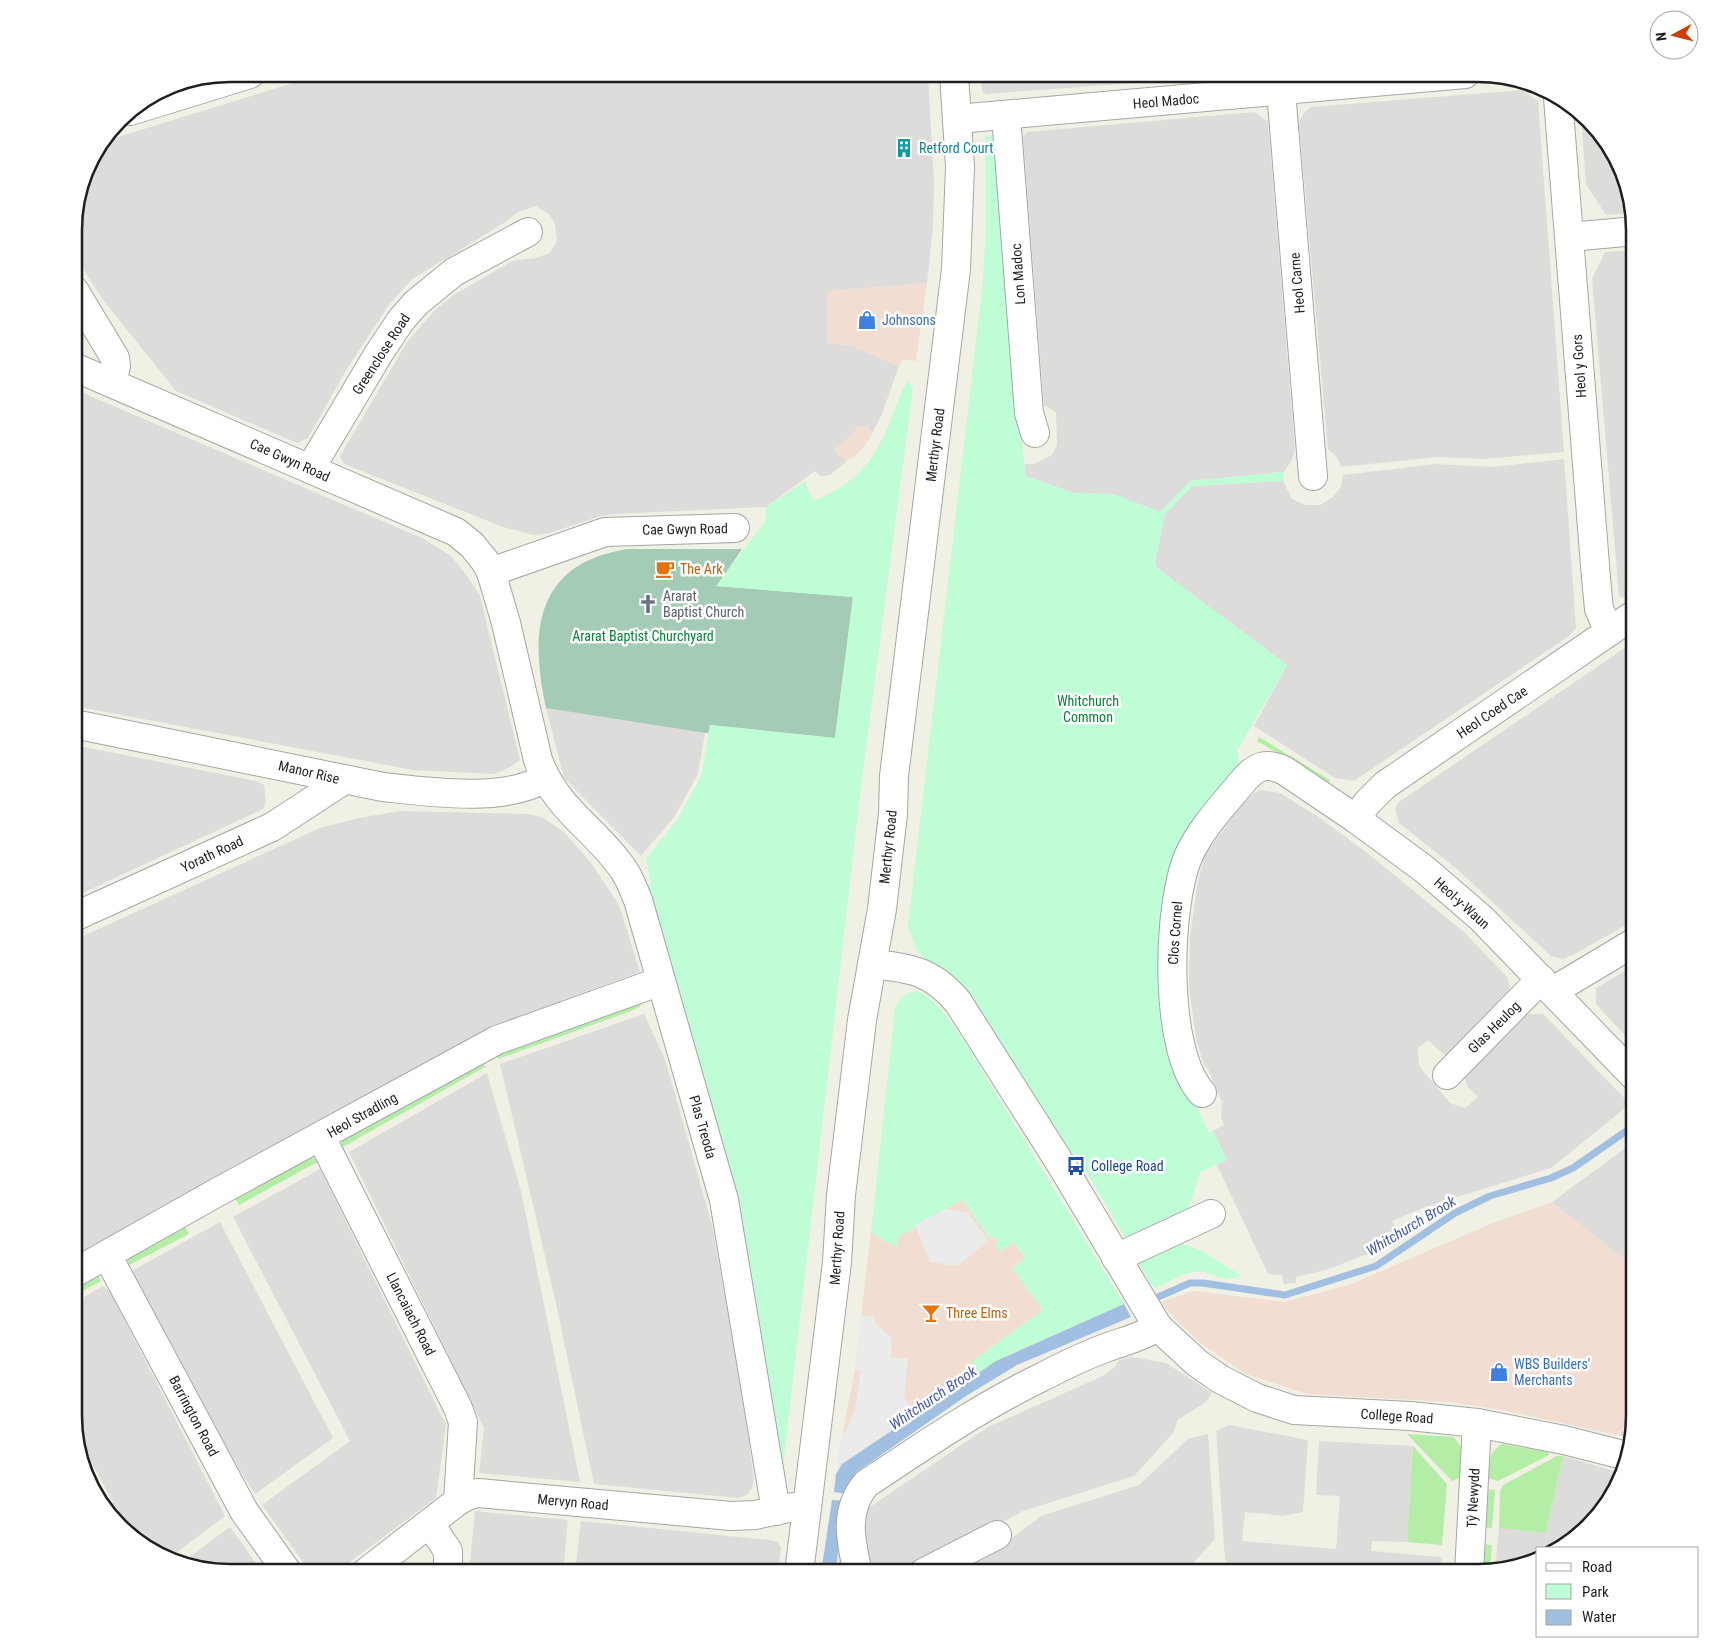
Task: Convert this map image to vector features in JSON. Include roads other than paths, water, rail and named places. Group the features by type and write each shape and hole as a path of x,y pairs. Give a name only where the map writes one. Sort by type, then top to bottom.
{"street":[{"path":"154,104 221,83"},
{"name":"Merthyr Road","path":"800,1564 838,1262 841,1195 858,1045 882,909 893,814 894,776 955,278 959,192 955,83"},
{"name":"Heol Madoc","path":"957,119 1369,83"},
{"name":"Heol Carne","path":"1281,91 1313,476"},
{"name":"Heol y Gors","path":"1559,106 1596,578 1599,609 1609,632"},
{"name":"Lon Madoc","path":"1006,115 1029,413 1035,432"},
{"name":"Greenclose Road","path":"310,469 379,353 401,320 416,303 454,272 528,232"},
{"path":"1570,237 1626,232"},
{"path":"83,305 115,358 116,366 112,382"},
{"name":"Cae Gwyn Road","path":"83,371 456,532 472,545 491,572 500,597 538,760 545,778"},
{"name":"Cae Gwyn Road","path":"491,572 605,532 735,528"},
{"name":"Heol Coed Cae","path":"1356,819 1367,803 1385,785 1626,620"},
{"name":"Manor Rise","path":"83,726 344,780 415,790 481,793 520,790 545,778"},
{"name":"Heol-y-Waun","path":"1262,765 1274,766 1285,771 1356,819 1424,869 1481,918 1626,1068"},
{"name":"Clos Cornel","path":"1202,1093 1195,1085 1189,1070 1180,1041 1174,1006 1173,933 1175,906 1188,855 1252,770 1262,765"},
{"name":"Plas Treoda","path":"545,778 558,800 602,844 623,868 631,882 724,1200 776,1511"},
{"name":"Yorath Road","path":"82,913 272,827 344,780"},
{"name":"Glas Heulog","path":"1447,1075 1547,985 1626,946"},
{"name":"College Road","path":"872,964 925,973 945,986 958,1002 1039,1127 1158,1328 1197,1363 1231,1386 1281,1407 1477,1423 1564,1440 1621,1455"},
{"name":"Heol Stradling","path":"82,1269 216,1193 498,1040 661,981"},
{"name":"Llancaiach Road","path":"321,1137 458,1408 462,1422 458,1501"},
{"path":"1116,1258 1211,1214"},
{"name":"Barrington Road","path":"107,1255 244,1511 282,1564"},
{"path":"856,1564 850,1536 851,1516 857,1496 866,1484 971,1414 1008,1393 1064,1366 1158,1328"},
{"name":"Tŷ Newydd","path":"1469,1564 1477,1423"},
{"name":"Mervyn Road","path":"377,1564 458,1501 478,1493 730,1516 776,1511 807,1505"},
{"path":"430,1524 448,1551 448,1564"},
{"path":"941,1564 997,1536"}],"water":[{"path":"1124,1304 1131,1317 1017,1365 966,1396 858,1471 851,1480 848,1494 834,1492 836,1474 842,1464 996,1361"},
{"path":"832,1500 846,1501 836,1564 822,1564"}],"waterway":[{"name":"Whitchurch Brook","path":"1158,1297 1190,1283 1203,1283 1285,1295 1376,1266 1455,1213 1490,1196 1551,1178 1573,1168 1626,1131"}],"place":[{"name":"Retford Court","path":"904,148"},
{"name":"Johnsons","path":"867,320"},
{"name":"The Ark","path":"665,569"},
{"name":"Ararat Baptist Church","path":"648,604"},
{"name":"College Road","path":"1076,1166"},
{"name":"Three Elms","path":"931,1313"},
{"name":"WBS Builders' Merchants","path":"1499,1372"}],"park label":[{"name":"Ararat Baptist Churchyard","path":"643,636"},
{"name":"Whitchurch Common","path":"1088,710"}]}
